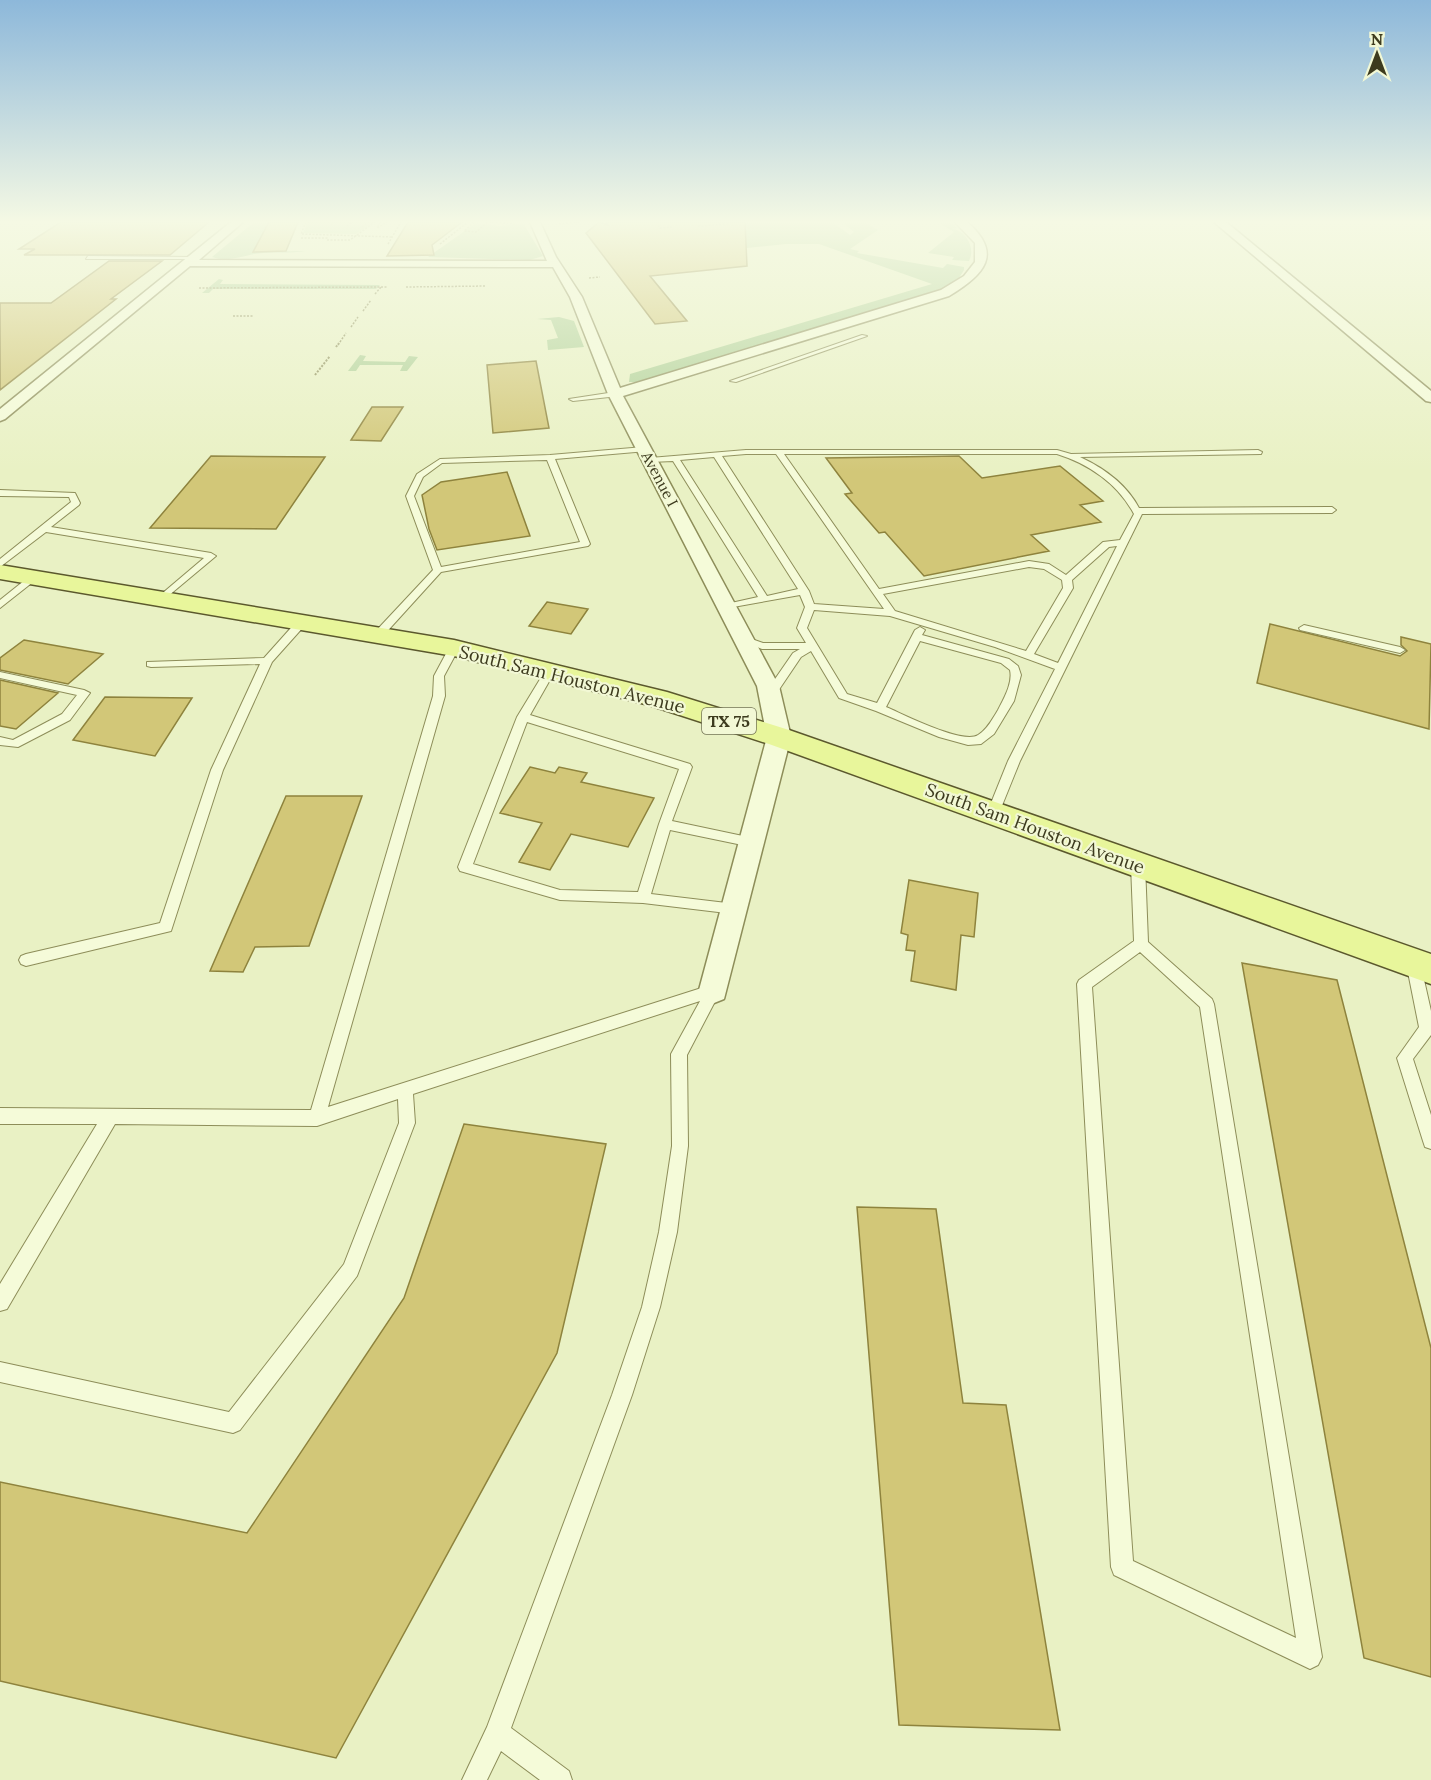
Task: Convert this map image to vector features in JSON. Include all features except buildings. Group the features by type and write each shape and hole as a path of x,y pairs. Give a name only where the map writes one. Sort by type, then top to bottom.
{"main road":[{"name":"South Sam Houston Avenue","path":"0,572 454,648 657,698 779,737 1422,965"}],"street":[{"path":"0,416 136,305"},
{"name":"Avenue I","path":"579,305 615,394 770,695 779,737"},
{"path":"615,394 906,305"},
{"path":"1319,305 1431,398"},
{"path":"714,990 779,737"}],"lane":[{"path":"734,381 864,336"},
{"path":"573,399 615,394"},
{"path":"438,570 410,496 420,476 440,461 647,455 675,458 778,452 1057,452 1072,455 1258,452"},
{"path":"778,452 891,613"},
{"path":"716,454 804,591 810,607 802,628 843,696 880,708 936,731 977,741 988,736 1000,718 1017,678 1015,669 1005,662 917,637"},
{"path":"993,813 1014,761 1138,514 1132,501 1092,465 1072,455"},
{"path":"378,635 438,570 585,544 550,457"},
{"path":"675,458 764,599"},
{"path":"0,493 72,495 76,503 0,564"},
{"path":"1136,511 1332,510"},
{"path":"45,529 211,556 161,599"},
{"path":"1067,579 1106,544 1123,543"},
{"path":"877,592 1029,564 1046,566 1067,579"},
{"path":"0,605 33,578"},
{"path":"1028,656 1068,588 1067,579"},
{"path":"726,607 804,591"},
{"path":"810,607 891,613 1061,668"},
{"path":"26,960 166,927 218,770 267,661 302,622"},
{"path":"880,708 924,623"},
{"path":"1304,628 1400,650"},
{"path":"743,639 762,646 813,646"},
{"path":"770,695 797,655 813,646"},
{"path":"317,1118 439,696 439,676 454,648"},
{"path":"151,664 267,661"},
{"path":"550,671 523,717 465,867 560,896 643,898 735,909"},
{"path":"0,675 84,693 66,717 15,744 0,741"},
{"path":"523,717 686,767 665,824 643,898"},
{"path":"665,824 752,842"},
{"path":"1138,865 1141,944 1207,1004 1310,1657 1122,1567 1084,984 1141,944"},
{"path":"1422,965 1429,1029 1405,1058 1431,1142"},
{"path":"0,1116 317,1118 714,990"},
{"path":"474,1780 497,1733 622,1395 651,1307 668,1232 680,1146 679,1054 714,990"},
{"path":"0,1372 233,1423 351,1270 407,1123 405,1090"},
{"path":"0,1302 111,1116"},
{"path":"497,1733 560,1780"}],"path":[{"path":"363,311 367,305"},
{"path":"233,316 253,316"},
{"path":"351,327 358,317"},
{"path":"336,347 346,333"},
{"path":"315,375 330,356"}],"green space":[{"path":"861,305 891,305 637,382 629,382 630,374"},
{"path":"559,317 574,321 584,347 548,350 547,340 558,338 551,320 537,319"},
{"path":"360,355 366,356 363,361 405,362 409,356 418,357 407,371 400,371 403,365 360,365 356,371 348,371"}]}
